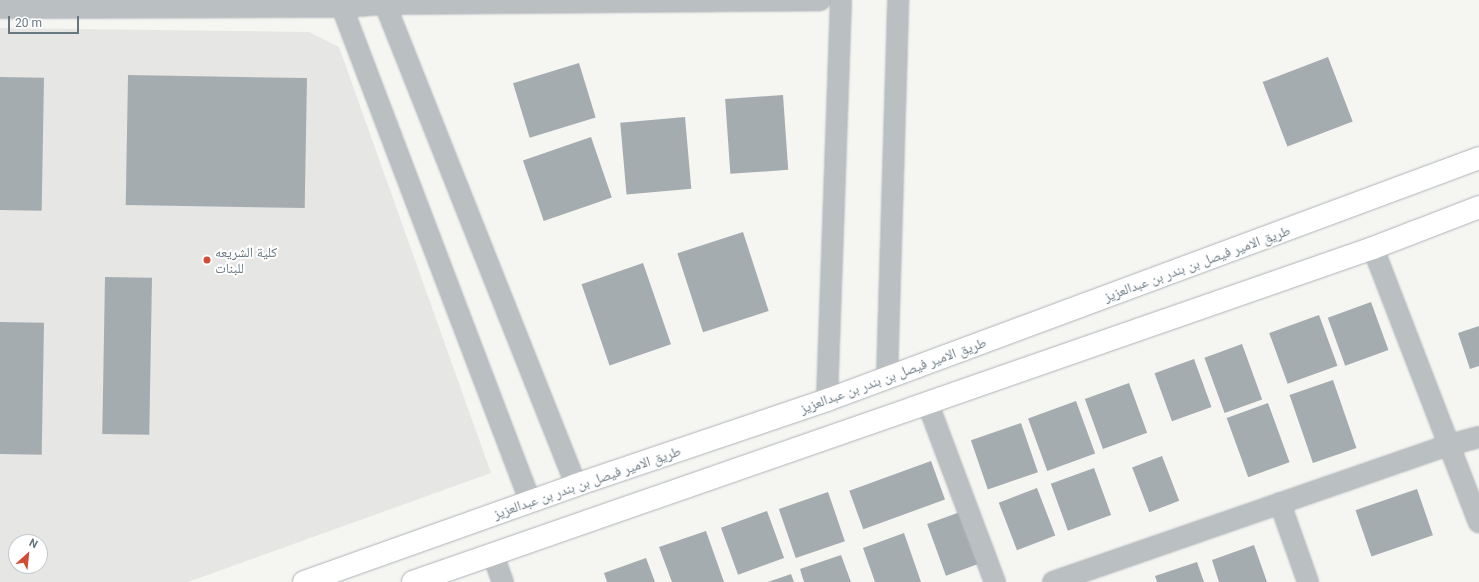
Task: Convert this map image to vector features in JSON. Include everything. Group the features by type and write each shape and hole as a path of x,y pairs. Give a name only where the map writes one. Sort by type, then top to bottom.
{"street":[{"path":"0,8 342,7 385,4 820,0"},
{"path":"828,400 841,0"},
{"path":"887,378 898,0"},
{"path":"385,4 576,485"},
{"path":"342,7 530,501"},
{"name":"طريق الامير فيصل بن بندر بن عبدالعزيز","path":"304,582 576,485 828,400 1479,158"},
{"path":"413,582 1373,248 1479,207"},
{"path":"1373,248 1479,522"},
{"path":"928,404 995,582"},
{"path":"1053,582 1103,574 1280,503 1479,436"},
{"path":"1280,503 1308,582"},
{"path":"493,555 503,582"}],"shaded area":[{"name":"كلية الشريعه للبنات","path":"0,28 309,32 339,47 491,473 188,582 0,582"}],"building":[{"path":"1328,57 1353,121 1287,147 1263,82"},
{"path":"579,63 596,118 530,138 513,83"},
{"path":"128,75 307,78 305,208 126,205"},
{"path":"0,77 44,78 42,211 0,210"},
{"path":"783,95 788,170 730,174 725,99"},
{"path":"685,117 691,189 627,194 620,123"},
{"path":"591,137 612,198 544,221 523,160"},
{"path":"743,232 769,311 703,332 677,253"},
{"path":"643,263 671,344 610,365 582,284"},
{"path":"105,277 152,278 149,435 102,434"},
{"path":"1371,302 1388,350 1345,366 1328,318"},
{"path":"1319,315 1337,366 1288,384 1269,333"},
{"path":"0,322 44,323 42,455 0,454"},
{"path":"1479,326 1479,366 1470,369 1458,333"},
{"path":"1242,344 1262,399 1225,413 1204,358"},
{"path":"1194,359 1211,407 1172,421 1155,373"},
{"path":"1333,380 1356,448 1313,463 1290,395"},
{"path":"1129,383 1147,433 1103,449 1085,399"},
{"path":"1076,401 1095,454 1047,471 1028,418"},
{"path":"1268,403 1290,462 1248,477 1227,418"},
{"path":"1021,423 1038,472 988,489 971,440"},
{"path":"1162,456 1179,501 1149,512 1132,467"},
{"path":"931,461 945,500 863,529 849,491"},
{"path":"1094,468 1111,515 1068,531 1051,484"},
{"path":"1037,488 1055,536 1017,550 999,503"},
{"path":"1417,489 1433,535 1371,556 1356,510"},
{"path":"828,492 845,541 796,558 779,509"},
{"path":"767,511 784,558 738,575 721,528"},
{"path":"960,512 979,564 946,576 927,524"},
{"path":"706,531 724,582 672,582 659,547"},
{"path":"904,533 921,582 875,582 863,548"},
{"path":"1254,545 1267,582 1219,582 1212,560"},
{"path":"841,555 851,582 804,582 800,569"},
{"path":"646,558 655,582 607,582 604,573"},
{"path":"1197,562 1204,582 1157,582 1155,576"},
{"path":"791,574 794,582 768,582"}],"place":[{"name":"كلية الشريعه للبنات","path":"207,260"}]}
